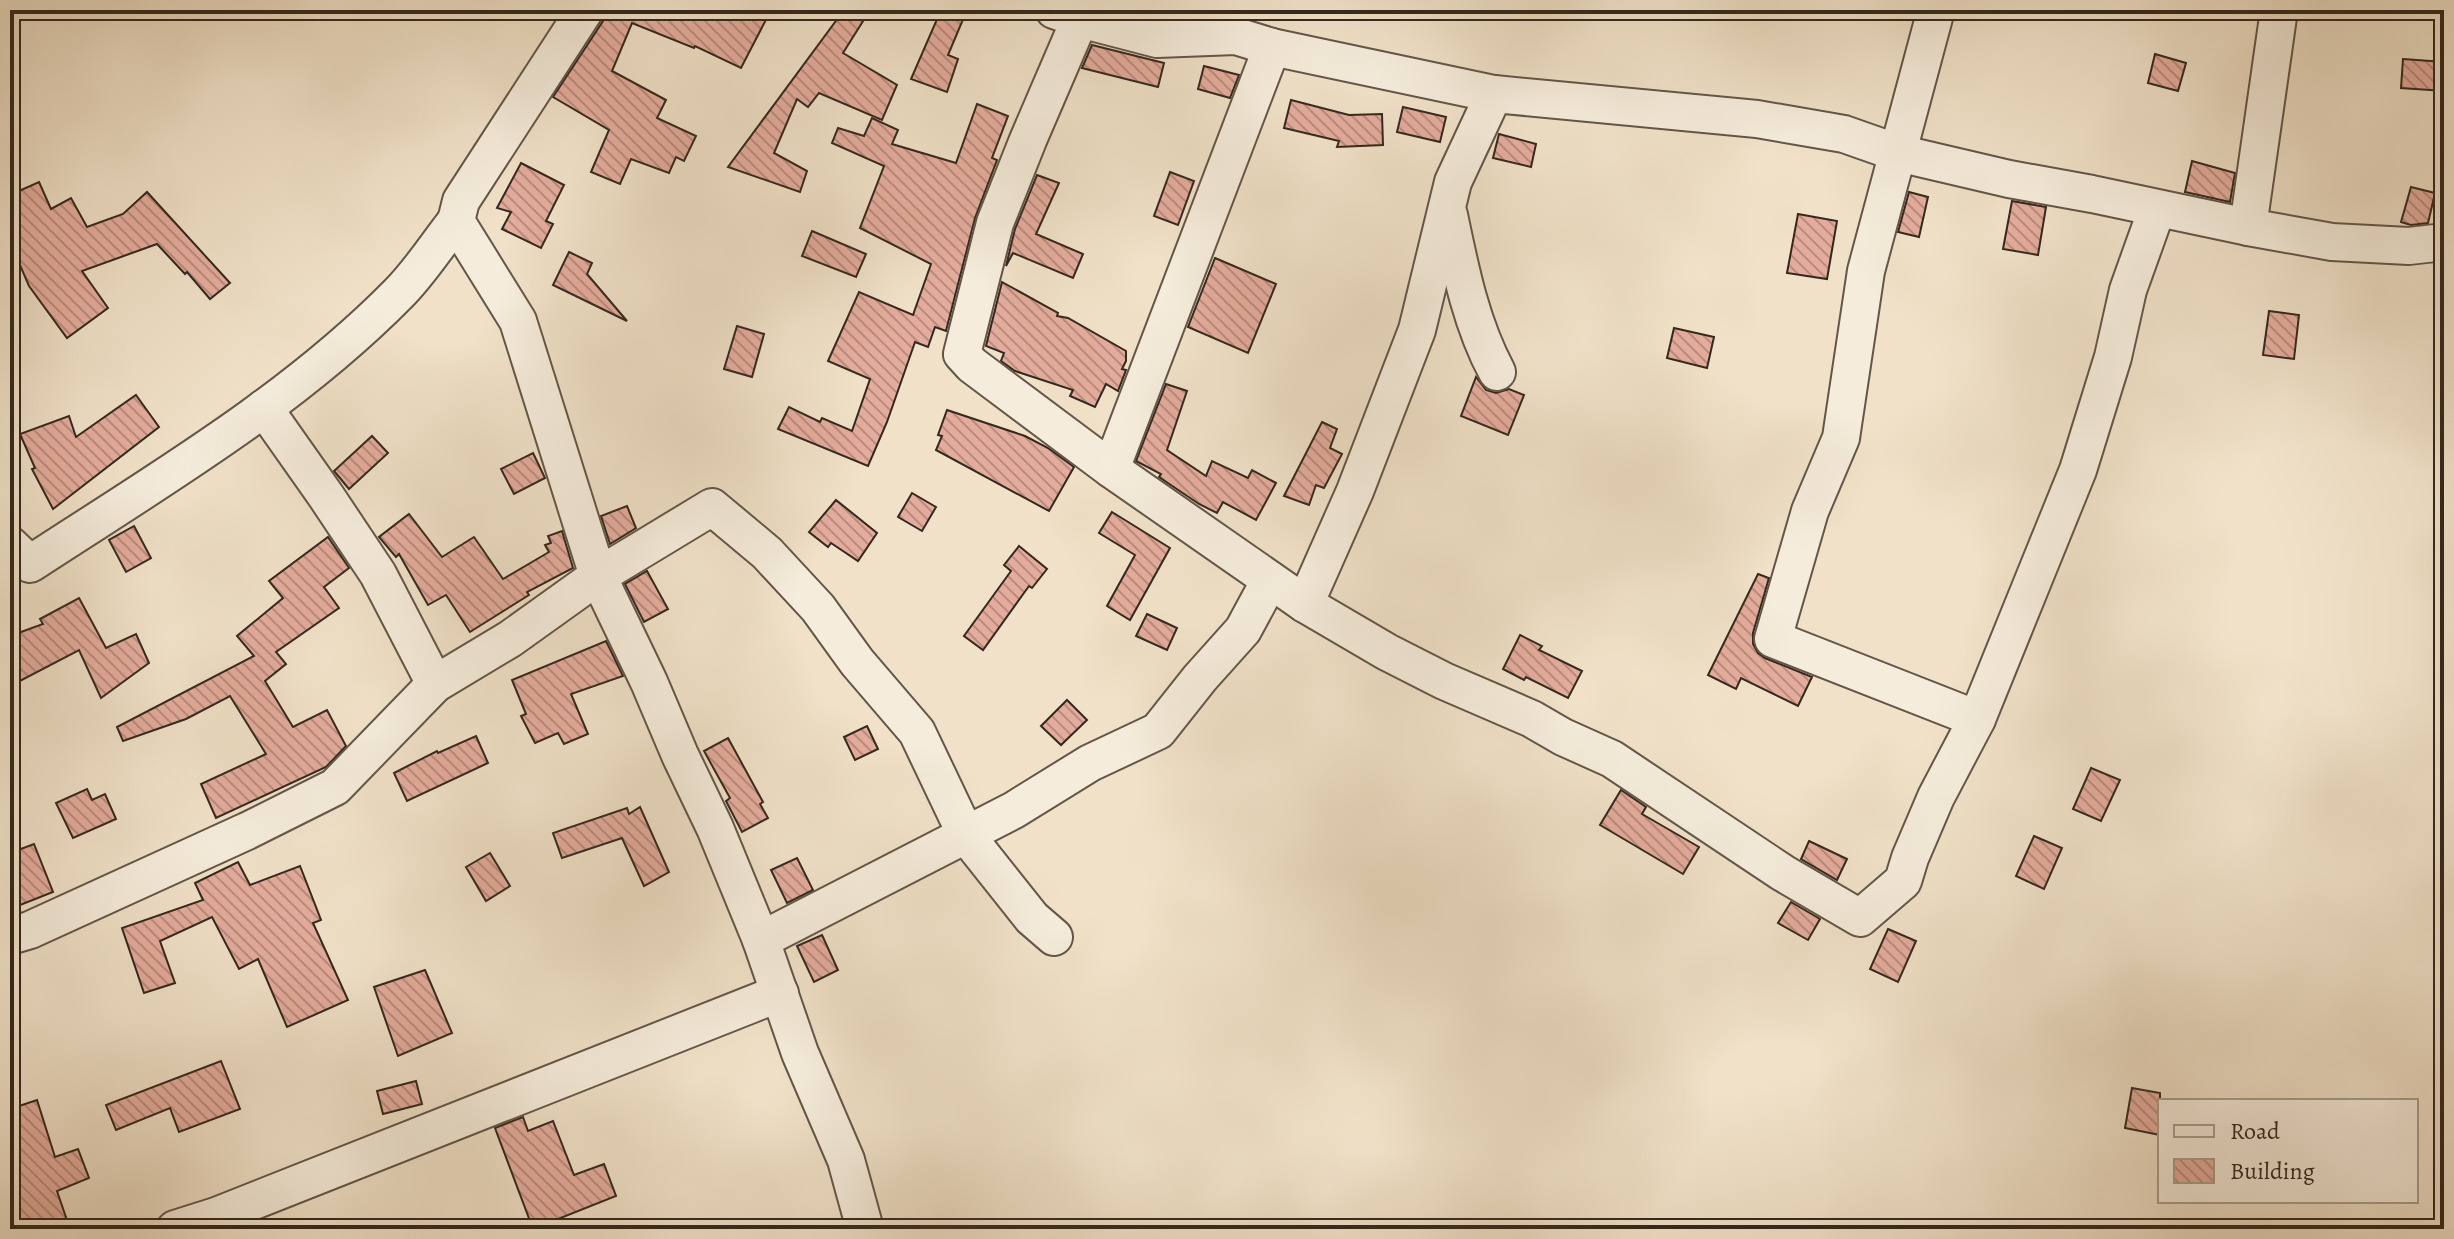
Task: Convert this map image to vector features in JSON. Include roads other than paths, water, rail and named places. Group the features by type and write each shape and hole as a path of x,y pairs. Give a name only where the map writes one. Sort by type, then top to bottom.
{"street":[{"path":"10,545 30,564 264,408 327,358 400,292 456,221 461,201 585,10"},
{"path":"1936,10 1866,271 1841,438 1810,511 1773,639 1977,719"},
{"path":"2248,227 2279,10"},
{"path":"2157,209 2128,290 2113,357 2078,470 1977,719 1936,797 1903,881 1860,918 1783,873 1612,759 1532,719 1444,681 1305,604 1111,469 1002,389 962,354 995,223 1028,140 1067,15 1157,39 1236,36 1272,47 1494,94 1757,119 1844,134 1898,153 2009,179 2332,242 2409,246 2444,242"},
{"path":"1111,469 1272,47"},
{"path":"1305,604 1355,491 1417,330 1453,182 1494,94"},
{"path":"1447,206 1476,321 1497,372"},
{"path":"456,221 518,321 598,576 715,828 761,940 800,1053 846,1160 865,1229"},
{"path":"264,408 378,574 435,684"},
{"path":"10,936 30,930 218,844 335,787 435,684 510,639 598,576 712,507 767,553 818,608 857,662 917,732 966,835 1032,918 1054,937"},
{"path":"761,940 1014,810 1090,763 1158,731 1243,630 1270,580"},
{"path":"175,1229 216,1216 780,993"}]}
